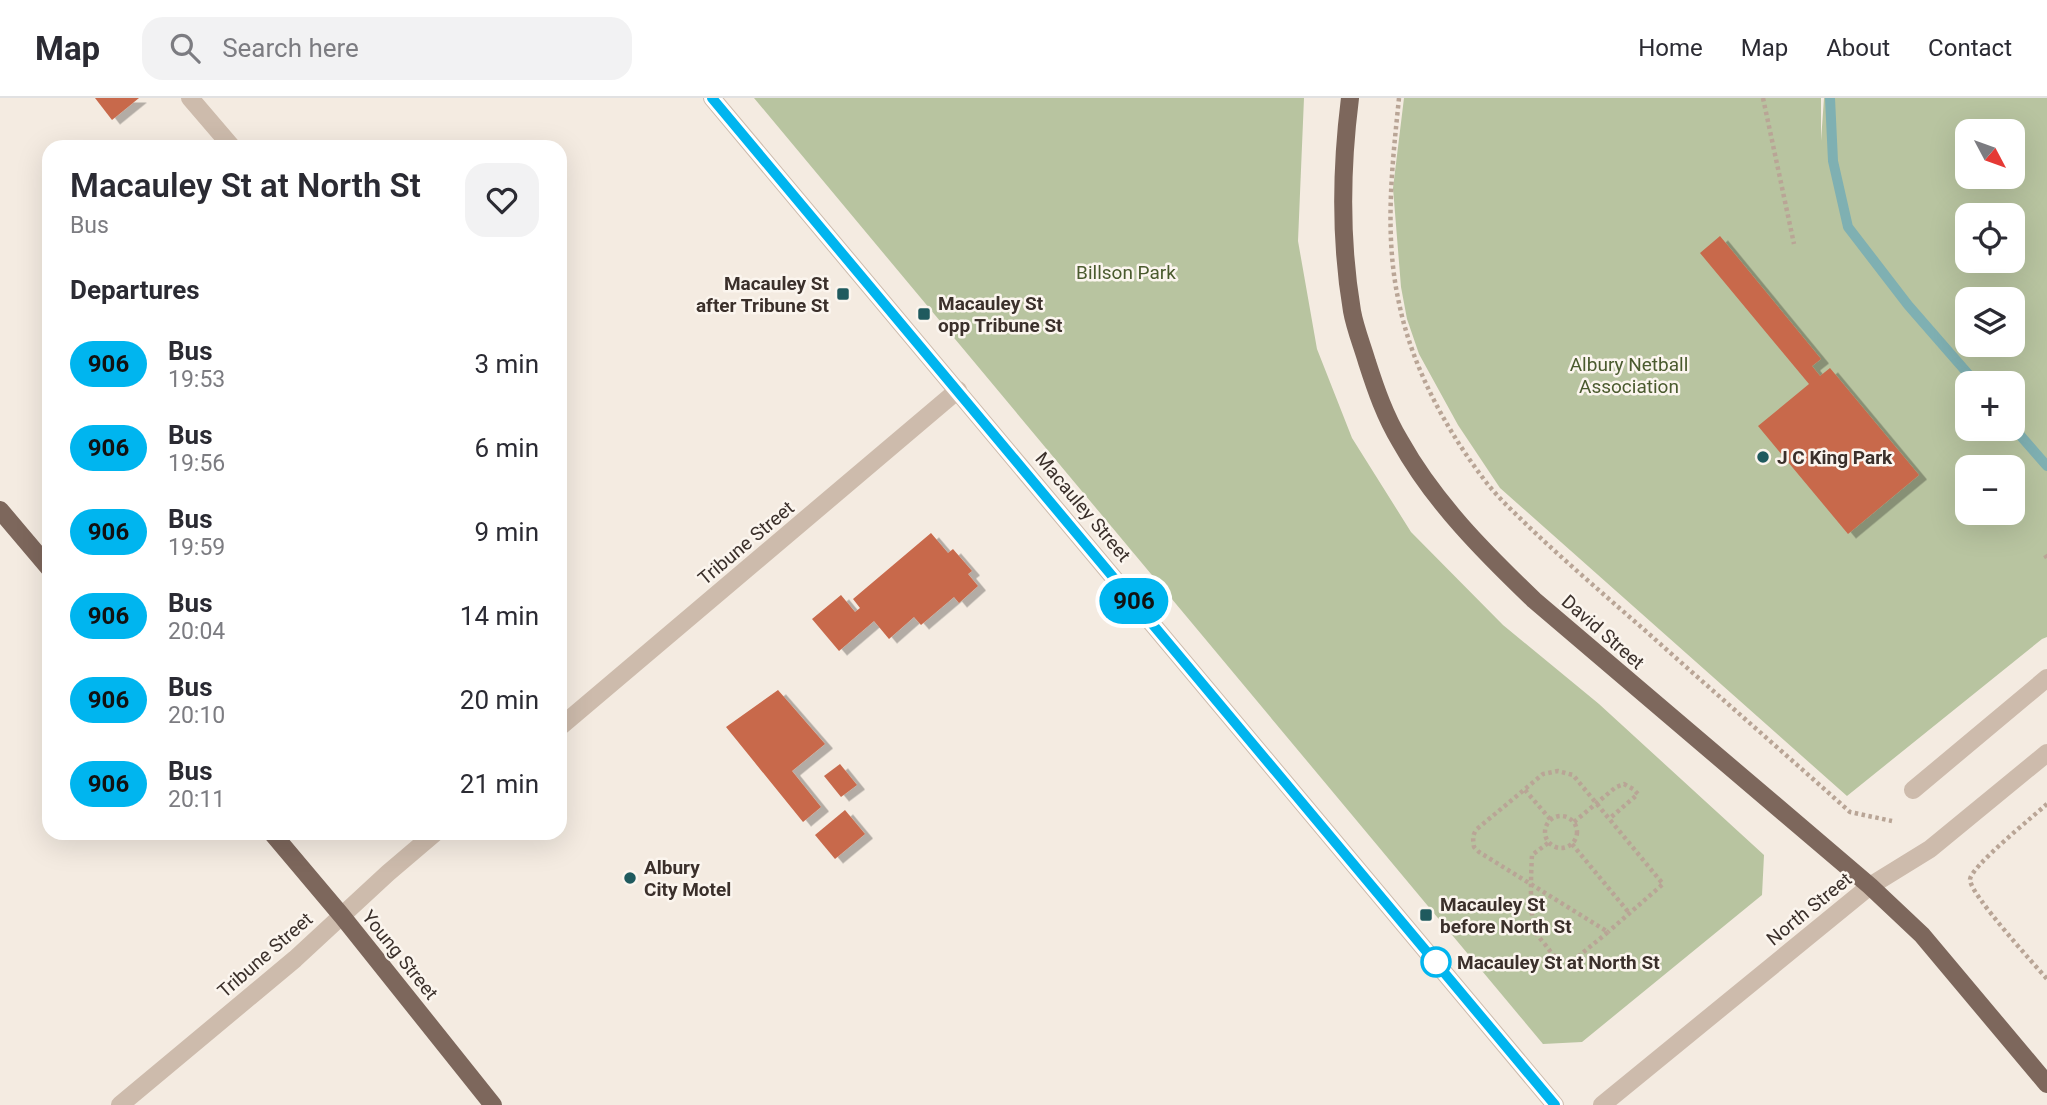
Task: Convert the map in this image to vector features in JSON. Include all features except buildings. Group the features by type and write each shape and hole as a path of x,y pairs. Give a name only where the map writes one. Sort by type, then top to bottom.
{"main road":[{"name":"David Street","path":"1350,98 1344,141 1342,230 1352,314 1380,402 1412,460 1454,517 1534,600 1870,886 1922,935 2047,1084"},
{"path":"0,510 42,560"},
{"name":"Young Street","path":"278,840 493,1105"}],"street":[{"path":"190,98 226,140"},
{"name":"Macauley Street","path":"712,98 1555,1105"},
{"name":"Tribune Street","path":"567,721 958,390"},
{"path":"1913,790 2047,677"},
{"name":"North Street","path":"1602,1105 1870,886 1930,849 2047,753"},
{"name":"Tribune Street","path":"120,1105 295,959 427,840"}],"path":[{"path":"1399,98 1390,227 1399,304 1420,370 1439,409 1487,484 1548,545 1850,812 1892,821"},
{"path":"1763,98 1794,244"},
{"path":"1548,843 1532,855 1531,884 1535,931 1561,961 1574,960 1630,914 1663,884 1573,775 1567,772 1552,771 1544,774 1477,829 1473,841 1474,848 1479,852 1531,884 1608,932"},
{"path":"1574,822 1616,787 1624,784 1633,789 1638,794 1609,819"},
{"path":"1525,790 1550,819"},
{"path":"2047,804 1980,863 1970,876 1970,881 1980,900 2047,979"},
{"path":"1560,815 1574,822 1577,833 1572,844 1558,848 1548,843 1544,833 1550,819 1560,815"},
{"path":"1572,844 1630,914"}],"green space":[{"name":"Billson Park","path":"754,98 1304,98 1298,241 1317,349 1352,438 1411,532 1503,625 1599,704 1764,855 1762,895 1582,1042 1543,1044"},
{"name":"J C King Park","path":"1404,98 1821,98 1821,141 1824,98 2047,98 2047,637 1847,796 1500,488 1458,425 1419,354 1407,319 1401,287 1393,188"}],"waterway":[{"path":"1830,98 1833,161 1848,227 1908,305 1966,371"},
{"path":"2025,441 2047,466"}],"bus line":[{"name":"906","path":"712,98 1555,1105"}],"place":[{"name":"Macauley St after Tribune St","path":"843,294"},
{"name":"Macauley St opp Tribune St","path":"924,314"},
{"name":"J C King Park","path":"1763,457"},
{"name":"Albury City Motel","path":"630,878"},
{"name":"Macauley St before North St","path":"1426,915"},
{"name":"Macauley St at North St","path":"1436,962"}],"park label":[{"name":"Albury Netball Association","path":"1629,375"}]}
